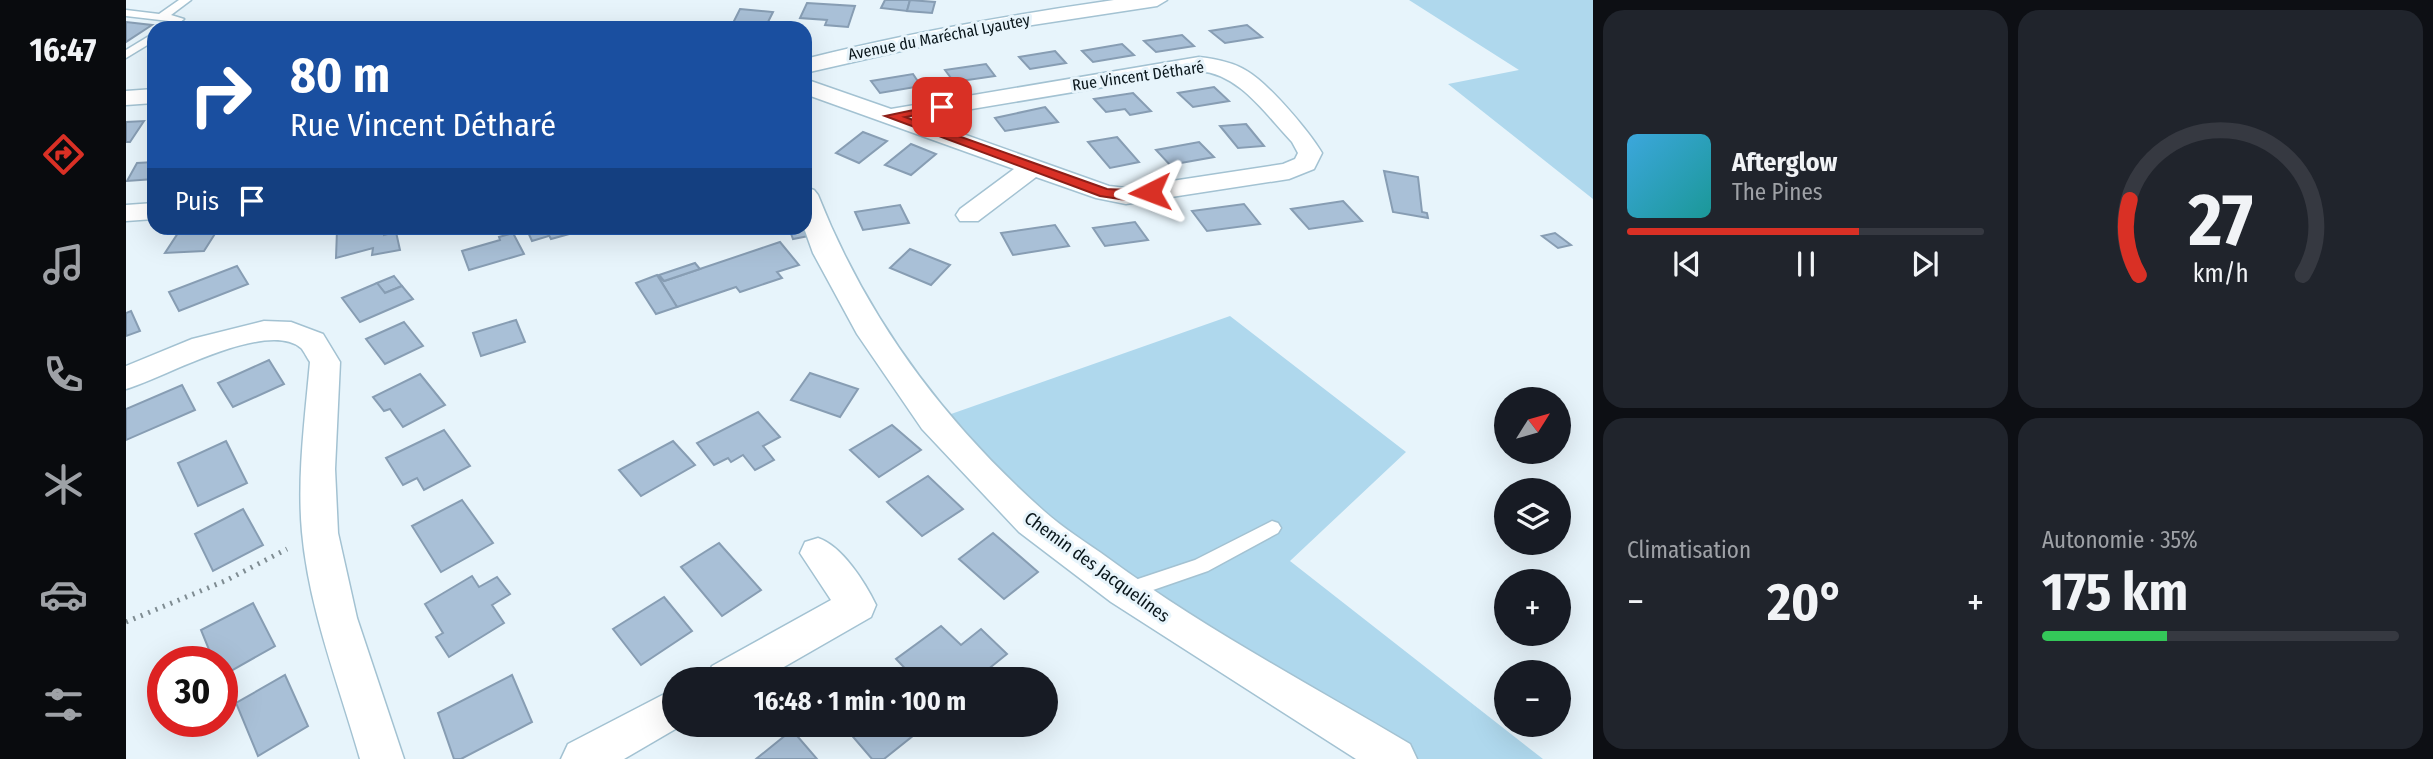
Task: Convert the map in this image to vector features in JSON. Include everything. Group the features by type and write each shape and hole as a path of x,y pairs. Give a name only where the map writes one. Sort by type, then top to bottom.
{"street":[{"name":"Avenue du Maréchal Lyautey","path":"812,64 871,49 992,25 1157,0"},
{"name":"Rue Vincent Détharé","path":"812,88 1105,193 1126,196 1289,171 1305,164 1310,153 1302,139 1244,79 1233,72 1211,65 1199,64 891,116"},
{"path":"126,98 147,96"},
{"path":"969,215 1033,167"},
{"path":"126,214 147,212"},
{"name":"Chemin des Jacquelines","path":"812,213 827,253 868,327 934,420 1032,522 1124,591 1218,652 1395,759"},
{"path":"126,377 239,335 285,330 308,337 321,348 325,362 317,503 320,535 341,623 382,759"},
{"path":"747,667 857,605 818,553"},
{"path":"583,759 662,715"}],"lane":[{"path":"161,17 186,0"},
{"path":"126,13 179,19 176,21"},
{"path":"126,55 147,41"},
{"path":"1124,591 1164,581 1210,564 1272,528"}],"path":[{"path":"126,622 227,580 320,535"}],"shaded area":[{"path":"1409,0 1593,0 1593,199 1448,84 1519,70"},
{"path":"1230,316 1406,452 1290,561 1494,721 1494,737 1515,737 1543,759 1395,759 1124,591 934,420"}],"building":[{"path":"885,0 910,0 907,11 881,8"},
{"path":"910,0 935,2 932,13 907,11"},
{"path":"807,3 855,6 848,27 825,25 827,20 800,18"},
{"path":"740,9 773,12 768,21 734,21"},
{"path":"126,22 147,24 147,28 126,42"},
{"path":"1247,25 1262,37 1225,43 1210,31"},
{"path":"1182,35 1194,46 1156,52 1144,41"},
{"path":"1122,44 1134,55 1093,62 1082,51"},
{"path":"1055,51 1066,63 1030,69 1019,57"},
{"path":"986,64 995,76 954,82 945,70"},
{"path":"913,74 921,86 880,93 871,81"},
{"path":"1214,87 1229,101 1193,107 1178,93"},
{"path":"1133,93 1151,111 1130,115 1125,109 1106,112 1094,99"},
{"path":"1045,107 1058,122 1005,131 995,118"},
{"path":"144,121 130,142 126,142 126,122"},
{"path":"1246,124 1264,146 1238,148 1220,126"},
{"path":"863,132 887,141 859,163 836,153"},
{"path":"1117,137 1139,162 1110,168 1088,142"},
{"path":"1199,142 1214,157 1170,165 1156,150"},
{"path":"911,144 936,154 911,175 885,165"},
{"path":"147,162 147,180 127,181 137,163"},
{"path":"1384,171 1418,177 1422,212 1427,213 1428,218 1393,212"},
{"path":"1343,201 1362,221 1309,229 1291,209"},
{"path":"1244,204 1260,224 1207,231 1192,211"},
{"path":"900,205 909,223 863,230 855,212"},
{"path":"1135,222 1148,240 1105,246 1093,228"},
{"path":"1055,225 1069,246 1013,255 1001,233"},
{"path":"1555,233 1571,245 1558,248 1542,236"},
{"path":"177,235 214,235 204,251 165,253"},
{"path":"337,235 397,235 400,250 372,255 373,248 336,258"},
{"path":"514,235 524,254 469,270 462,251 500,240 499,237"},
{"path":"529,235 549,236 532,241"},
{"path":"549,235 566,235 551,239"},
{"path":"792,235 814,235 793,239"},
{"path":"780,242 799,265 777,272 782,278 740,292 736,287 677,307 657,275 664,281"},
{"path":"910,249 950,265 931,285 890,268"},
{"path":"695,263 700,269 664,281 659,275"},
{"path":"237,266 248,284 179,311 169,292"},
{"path":"657,275 677,307 656,314 636,283"},
{"path":"394,276 402,286 385,293 377,283"},
{"path":"377,283 385,293 402,286 413,299 360,322 342,298"},
{"path":"131,311 140,331 126,336 126,313"},
{"path":"516,320 525,342 481,356 473,333"},
{"path":"404,322 423,346 385,364 366,339"},
{"path":"269,360 284,384 233,407 218,383"},
{"path":"810,373 858,389 840,417 791,400"},
{"path":"420,374 445,405 403,427 390,409 384,411 373,397"},
{"path":"182,385 195,410 126,440 126,409"},
{"path":"758,412 780,437 763,446 774,460 755,470 743,455 731,462 728,458 714,465 697,443"},
{"path":"892,425 921,450 879,477 850,450"},
{"path":"444,430 470,466 424,490 417,478 403,485 386,458"},
{"path":"226,441 247,483 198,506 178,463"},
{"path":"673,441 695,465 641,496 619,470"},
{"path":"928,476 963,509 922,536 887,502"},
{"path":"462,500 493,543 441,572 412,526"},
{"path":"243,509 263,545 213,571 195,534"},
{"path":"993,533 1038,572 1004,599 959,559"},
{"path":"719,543 761,590 722,616 681,567"},
{"path":"472,576 479,587 497,577 510,594 492,605 504,623 449,657 436,637 443,633 425,604"},
{"path":"664,597 692,631 641,665 613,629"},
{"path":"253,603 275,646 238,667 238,646 208,646 201,630"},
{"path":"941,626 961,645 981,629 1007,654 991,667 904,667 896,659"},
{"path":"285,675 308,726 258,756 238,702"},
{"path":"512,675 532,722 461,759 454,759 438,713"},
{"path":"783,737 798,737 817,759 756,759"},
{"path":"853,737 912,737 884,759 872,759"}],"route":[{"path":"942,107 891,116 1105,193 1126,196 1150,192"}]}
